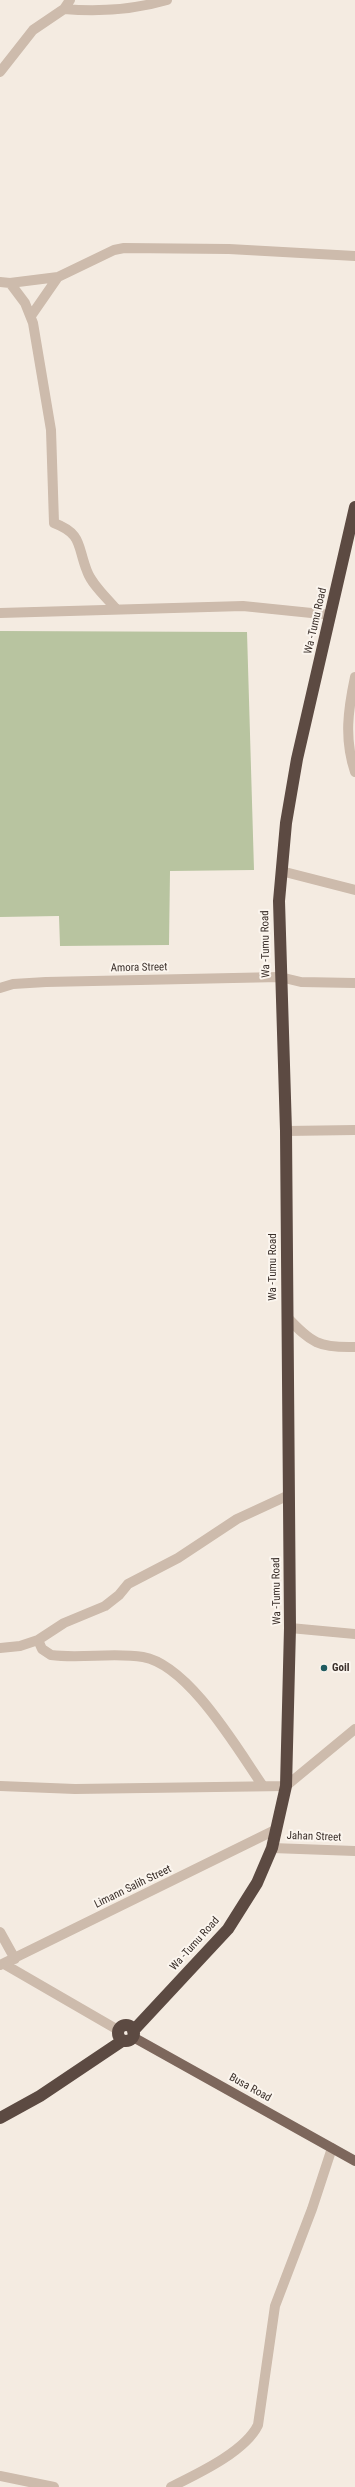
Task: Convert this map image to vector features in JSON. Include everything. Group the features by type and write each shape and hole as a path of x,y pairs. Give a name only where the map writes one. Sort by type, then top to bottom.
{"highway":[{"name":"Wa -Tumu Road","path":"0,2118 82,2067 126,2033 164,1997 228,1929 257,1883 272,1848 277,1829 286,1786 290,1628 286,1131 280,977 281,871 286,823 296,759 353,526 355,507"}],"main road":[{"name":"Busa Road","path":"126,2033 355,2161"}],"street":[{"path":"0,72 33,30 64,9 70,0"},
{"path":"64,9 101,12 144,7 167,0"},
{"path":"5,282 58,277 114,250 130,248 229,249 355,256"},
{"path":"31,316 58,277"},
{"path":"5,282 31,316 51,430 54,523 70,529 82,551 87,572 116,609"},
{"path":"0,613 243,606 331,615"},
{"path":"355,677 347,730 349,754 355,772"},
{"path":"281,871 355,890"},
{"name":"Amora Street","path":"0,988 13,984 46,982 280,977 301,982 355,983"},
{"path":"286,1131 355,1130"},
{"path":"287,1317 306,1338 331,1348 355,1347"},
{"path":"0,1648 11,1648 38,1640 64,1623 106,1606 119,1595 128,1584 178,1558 237,1519 289,1495"},
{"path":"290,1628 355,1634"},
{"path":"38,1640 42,1649 51,1654 143,1657 168,1669 205,1702 263,1786"},
{"path":"0,1786 75,1789 286,1786 355,1729"},
{"name":"Limann Salih Street","path":"2,1964 15,1959 277,1829"},
{"name":"Jahan Street","path":"272,1848 355,1851"},
{"path":"0,1932 15,1959"},
{"path":"2,1964 126,2033"},
{"path":"171,2487 226,2456 246,2442 256,2430 275,2306 312,2209 332,2148"},
{"path":"0,2476 54,2487"}],"green space":[{"path":"0,631 247,632 254,870 170,871 169,945 60,946 59,916 0,917"}],"place":[{"name":"Goil","path":"324,1668"}]}
